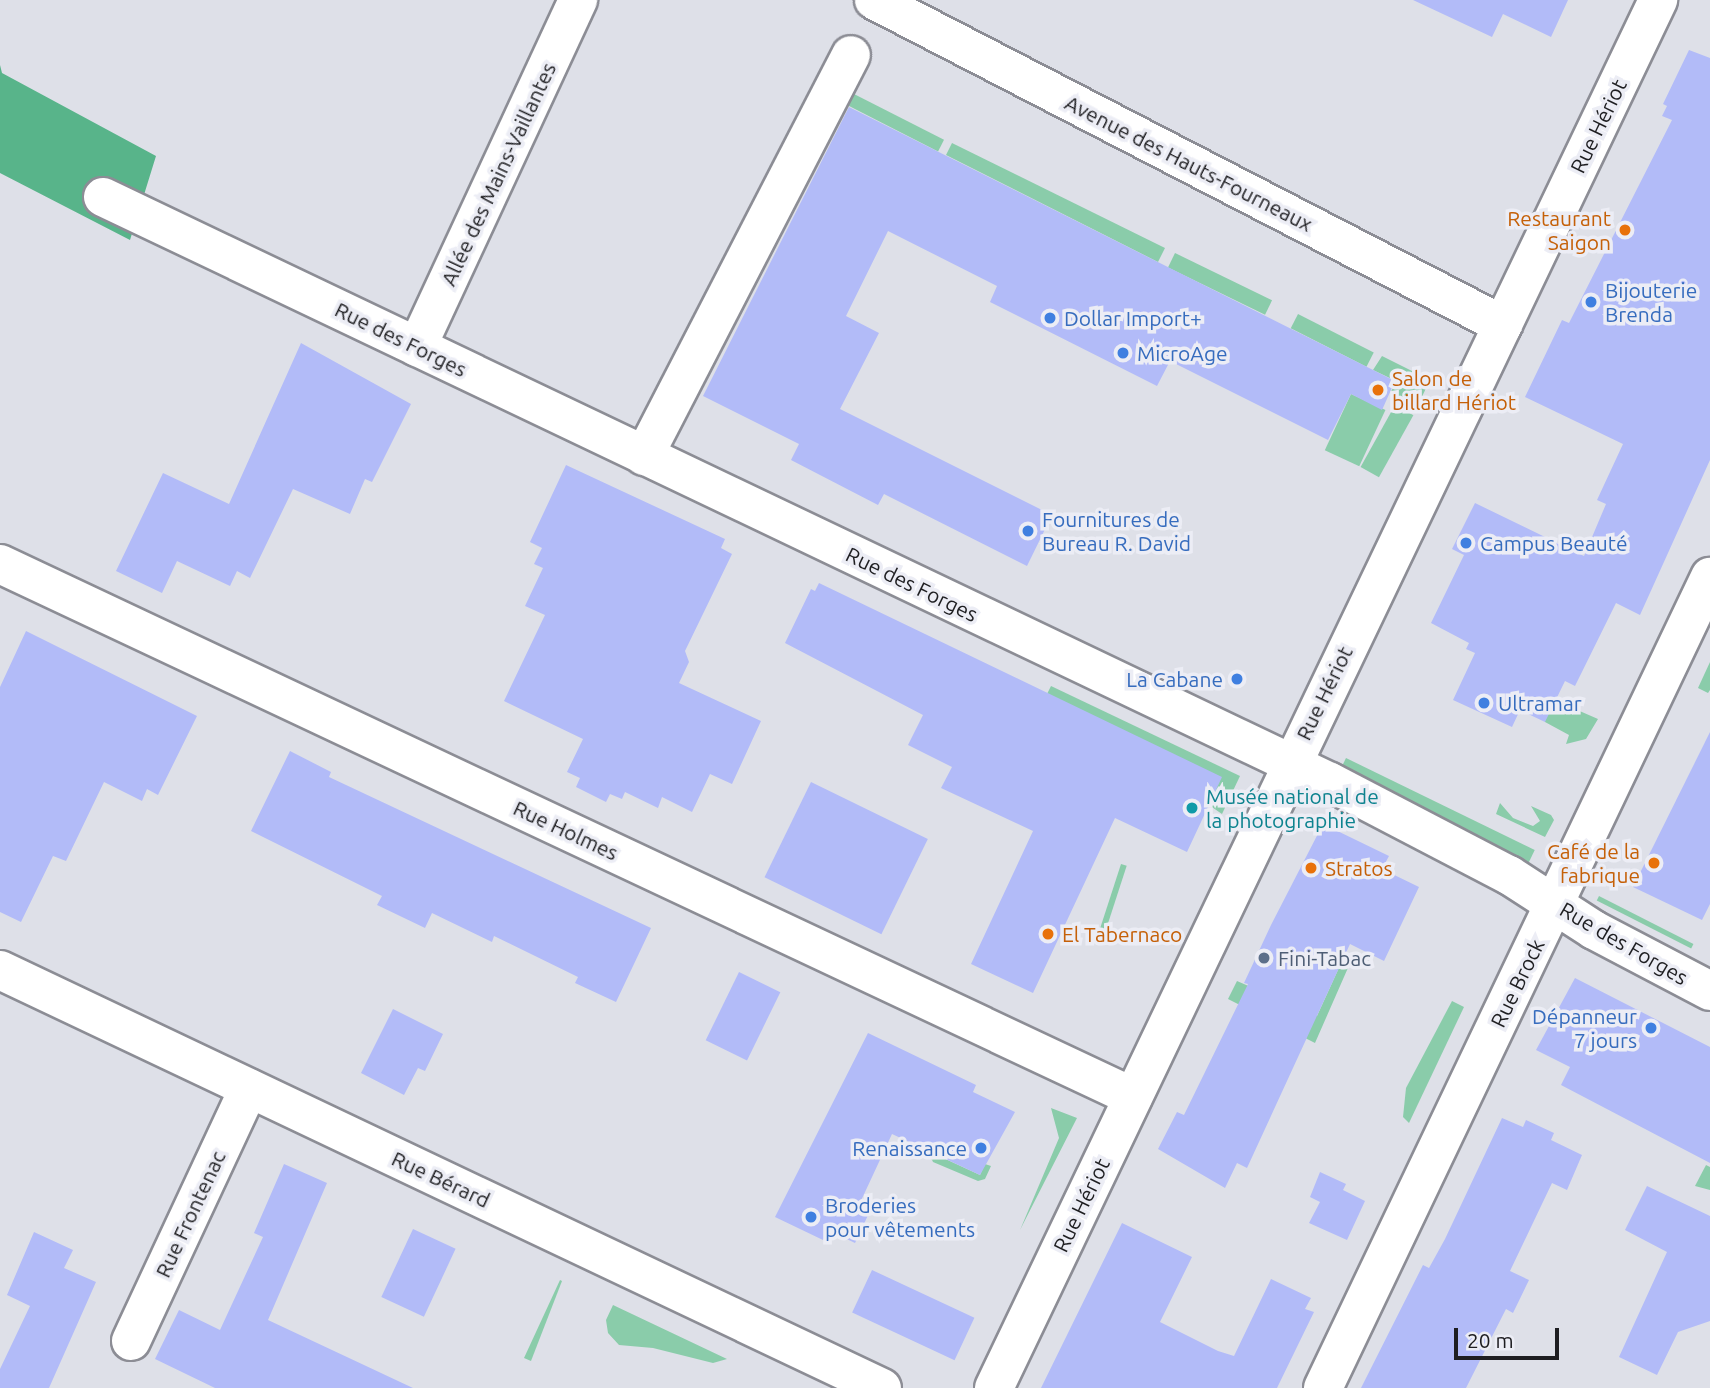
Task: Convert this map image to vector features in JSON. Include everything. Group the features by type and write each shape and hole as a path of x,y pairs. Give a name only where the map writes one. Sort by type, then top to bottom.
{"street":[{"name":"Allée des Mains-Vaillantes","path":"417,347 578,0"},
{"name":"Avenue des Hauts-Fourneaux","path":"874,0 1503,325"},
{"name":"Rue Hériot","path":"995,1388 1290,764 1658,0"},
{"path":"644,456 851,55"},
{"name":"Rue des Forges","path":"103,197 1290,764 1509,875 1710,992"},
{"name":"Rue Holmes","path":"0,564 1133,1097"},
{"name":"Rue Brock","path":"1323,1388 1710,577"},
{"name":"Rue Bérard","path":"0,970 882,1388"},
{"name":"Rue Frontenac","path":"131,1340 249,1088"}],"green space":[{"path":"0,65 2,73 156,156 130,240 0,173"},
{"path":"854,94 944,140 938,151 848,106"},
{"path":"952,143 1165,248 1158,262 946,155"},
{"path":"1175,253 1272,300 1265,315 1168,267"},
{"path":"1298,314 1374,353 1366,367 1291,328"},
{"path":"1382,356 1430,380 1417,407 1391,392 1396,381 1373,370"},
{"path":"1351,394 1385,410 1359,466 1325,450"},
{"path":"1395,405 1413,415 1379,477 1361,467"},
{"path":"1710,662 1710,690 1708,693 1698,688"},
{"path":"1051,686 1240,776 1222,814 1047,694"},
{"path":"1536,692 1598,719 1586,739 1566,744 1569,735 1545,722"},
{"path":"1346,758 1535,850 1529,863 1340,771"},
{"path":"1500,803 1513,818 1533,826 1540,821 1531,806 1551,815 1554,820 1545,837 1496,814"},
{"path":"1121,864 1127,866 1103,940 1097,938"},
{"path":"1599,896 1693,944 1691,949 1597,900"},
{"path":"1343,959 1351,961 1315,1043 1228,999 1237,981 1317,1016"},
{"path":"1452,1001 1464,1007 1409,1123 1403,1117 1406,1088"},
{"path":"1051,1108 1077,1118 1020,1230 1059,1138"},
{"path":"928,1151 980,1175 985,1164 991,1166 985,1179 978,1181 933,1162"},
{"path":"1706,1165 1710,1167 1710,1190 1695,1186"},
{"path":"560,1280 562,1281 531,1361 524,1358"},
{"path":"613,1305 727,1359 713,1363 653,1348 619,1345 608,1333 606,1320"}],"building":[{"path":"1413,0 1568,0 1551,37 1503,14 1492,37"},
{"path":"1689,50 1710,58 1710,460 1640,615 1616,603 1575,686 1565,681 1545,722 1520,710 1512,727 1453,700 1475,653 1466,649 1469,643 1431,623 1464,555 1452,549 1475,503 1584,556 1606,504 1597,500 1623,444 1525,397 1562,320 1569,323 1672,120 1662,116 1667,106 1663,104"},
{"path":"849,107 1395,381 1382,410 1351,394 1328,440 1170,361 1157,386 990,302 997,286 888,231 846,316 879,333 840,409 1052,515 1027,566 884,494 878,505 791,460 799,444 703,396"},
{"path":"301,343 411,404 372,482 365,479 350,514 293,489 250,578 237,571 230,586 177,561 162,593 116,571 163,473 229,504"},
{"path":"566,465 725,539 721,548 732,554 685,651 689,662 679,683 761,721 732,784 710,774 692,812 662,797 658,808 625,792 622,799 610,794 606,802 576,787 580,778 567,772 583,739 504,701 545,615 525,606 543,568 534,564 542,548 530,542"},
{"path":"819,583 1222,777 1187,852 1115,818 1033,993 971,964 1033,831 941,788 952,767 908,745 923,715 785,643 811,589 815,591"},
{"path":"26,631 197,716 158,795 147,789 142,801 104,782 66,861 53,856 21,922 0,912 0,687"},
{"path":"1710,732 1710,904 1702,920 1633,887"},
{"path":"290,751 331,772 329,777 651,928 616,1002 575,983 578,977 494,936 492,942 432,913 425,928 377,905 382,896 251,831"},
{"path":"811,782 928,839 881,934 765,877"},
{"path":"1323,824 1389,856 1382,869 1419,887 1384,961 1350,944 1247,1168 1237,1163 1225,1188 1158,1149 1177,1112 1184,1115 1248,984 1244,983 1271,925"},
{"path":"739,972 780,992 747,1060 706,1040"},
{"path":"1575,978 1710,1047 1710,1163 1561,1085 1570,1067 1536,1050"},
{"path":"393,1009 443,1034 425,1071 418,1068 404,1095 361,1073"},
{"path":"868,1033 976,1085 973,1092 1015,1112 980,1175 892,1134 859,1205 870,1211 855,1243 828,1230 823,1240 775,1217"},
{"path":"1502,1118 1523,1127 1526,1120 1554,1133 1551,1140 1582,1155 1567,1190 1552,1183 1510,1271 1529,1280 1513,1313 1506,1309 1466,1388 1361,1388 1423,1265 1429,1268 1445,1239"},
{"path":"284,1164 327,1183 268,1320 413,1388 215,1388 155,1359 179,1310 220,1330 263,1237 254,1233"},
{"path":"1320,1172 1346,1184 1343,1190 1365,1201 1347,1240 1309,1223 1320,1202 1310,1197"},
{"path":"1647,1186 1710,1216 1710,1321 1678,1332 1657,1375 1619,1357 1667,1252 1625,1230"},
{"path":"1122,1223 1192,1257 1160,1322 1218,1351 1234,1356 1271,1279 1311,1298 1305,1309 1314,1312 1277,1388 1041,1388"},
{"path":"413,1229 456,1249 424,1317 381,1297"},
{"path":"34,1232 73,1250 64,1268 96,1282 49,1388 0,1388 0,1369 30,1306 7,1295"},
{"path":"872,1270 974,1318 955,1360 852,1313"}],"place":[{"name":"Restaurant Saigon","path":"1625,230"},
{"name":"Bijouterie Brenda","path":"1591,302"},
{"name":"Dollar Import+","path":"1050,318"},
{"name":"MicroAge","path":"1123,353"},
{"name":"Salon de billard Hériot","path":"1378,390"},
{"name":"Fournitures de Bureau R. David","path":"1028,531"},
{"name":"Campus Beauté","path":"1466,543"},
{"name":"La Cabane","path":"1237,679"},
{"name":"Ultramar","path":"1484,703"},
{"name":"Musée national de la photographie","path":"1192,808"},
{"name":"Café de la fabrique","path":"1654,863"},
{"name":"Stratos","path":"1311,868"},
{"name":"El Tabernaco","path":"1048,934"},
{"name":"Fini-Tabac","path":"1264,958"},
{"name":"Dépanneur 7 jours","path":"1651,1028"},
{"name":"Renaissance","path":"981,1148"},
{"name":"Broderies pour vêtements","path":"811,1217"}]}
